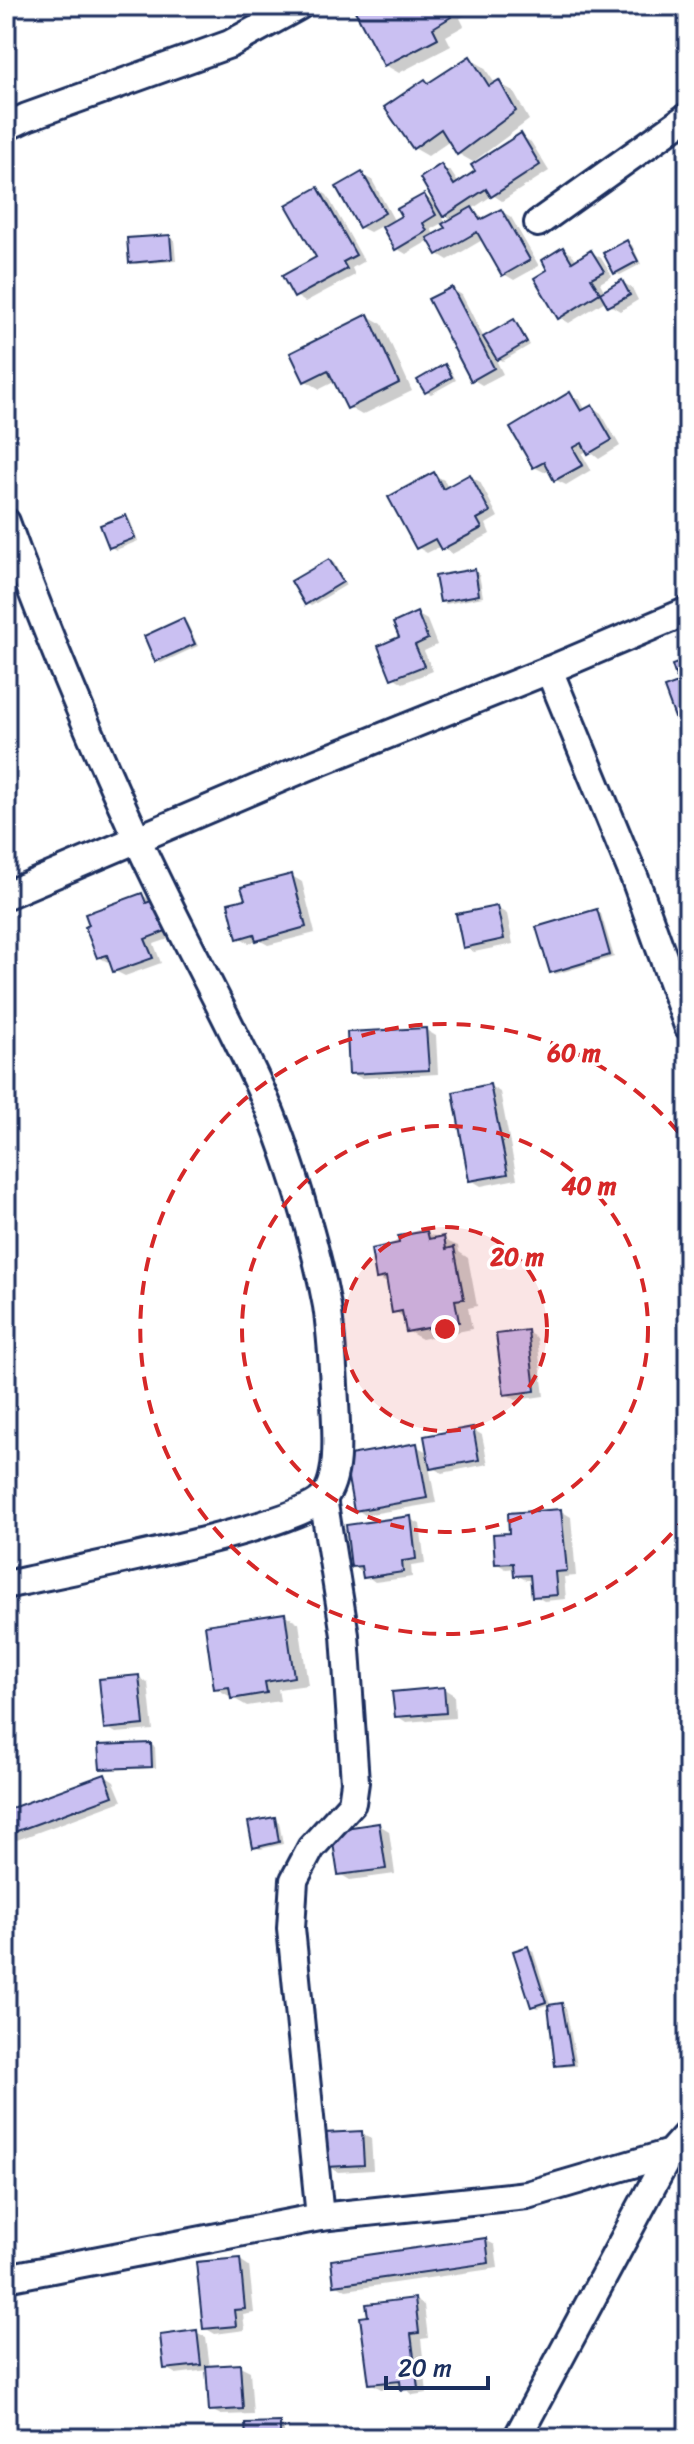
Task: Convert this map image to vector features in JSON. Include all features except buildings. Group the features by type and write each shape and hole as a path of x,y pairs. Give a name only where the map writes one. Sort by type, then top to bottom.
{"street":[{"path":"6,127 230,44 299,6"},
{"path":"538,223 688,116"},
{"path":"6,522 63,674 138,841 261,1091 294,1180 327,1306 337,1436 333,1476 323,1498 303,1511 265,1524 6,1585"},
{"path":"6,895 307,767 688,611"},
{"path":"549,670 635,879 688,1026"},
{"path":"320,2217 291,1928 294,1880 311,1848 352,1803 355,1782 345,1635 323,1498"},
{"path":"6,2278 320,2217 527,2195 679,2143"},
{"path":"517,2438 679,2143"}]}
